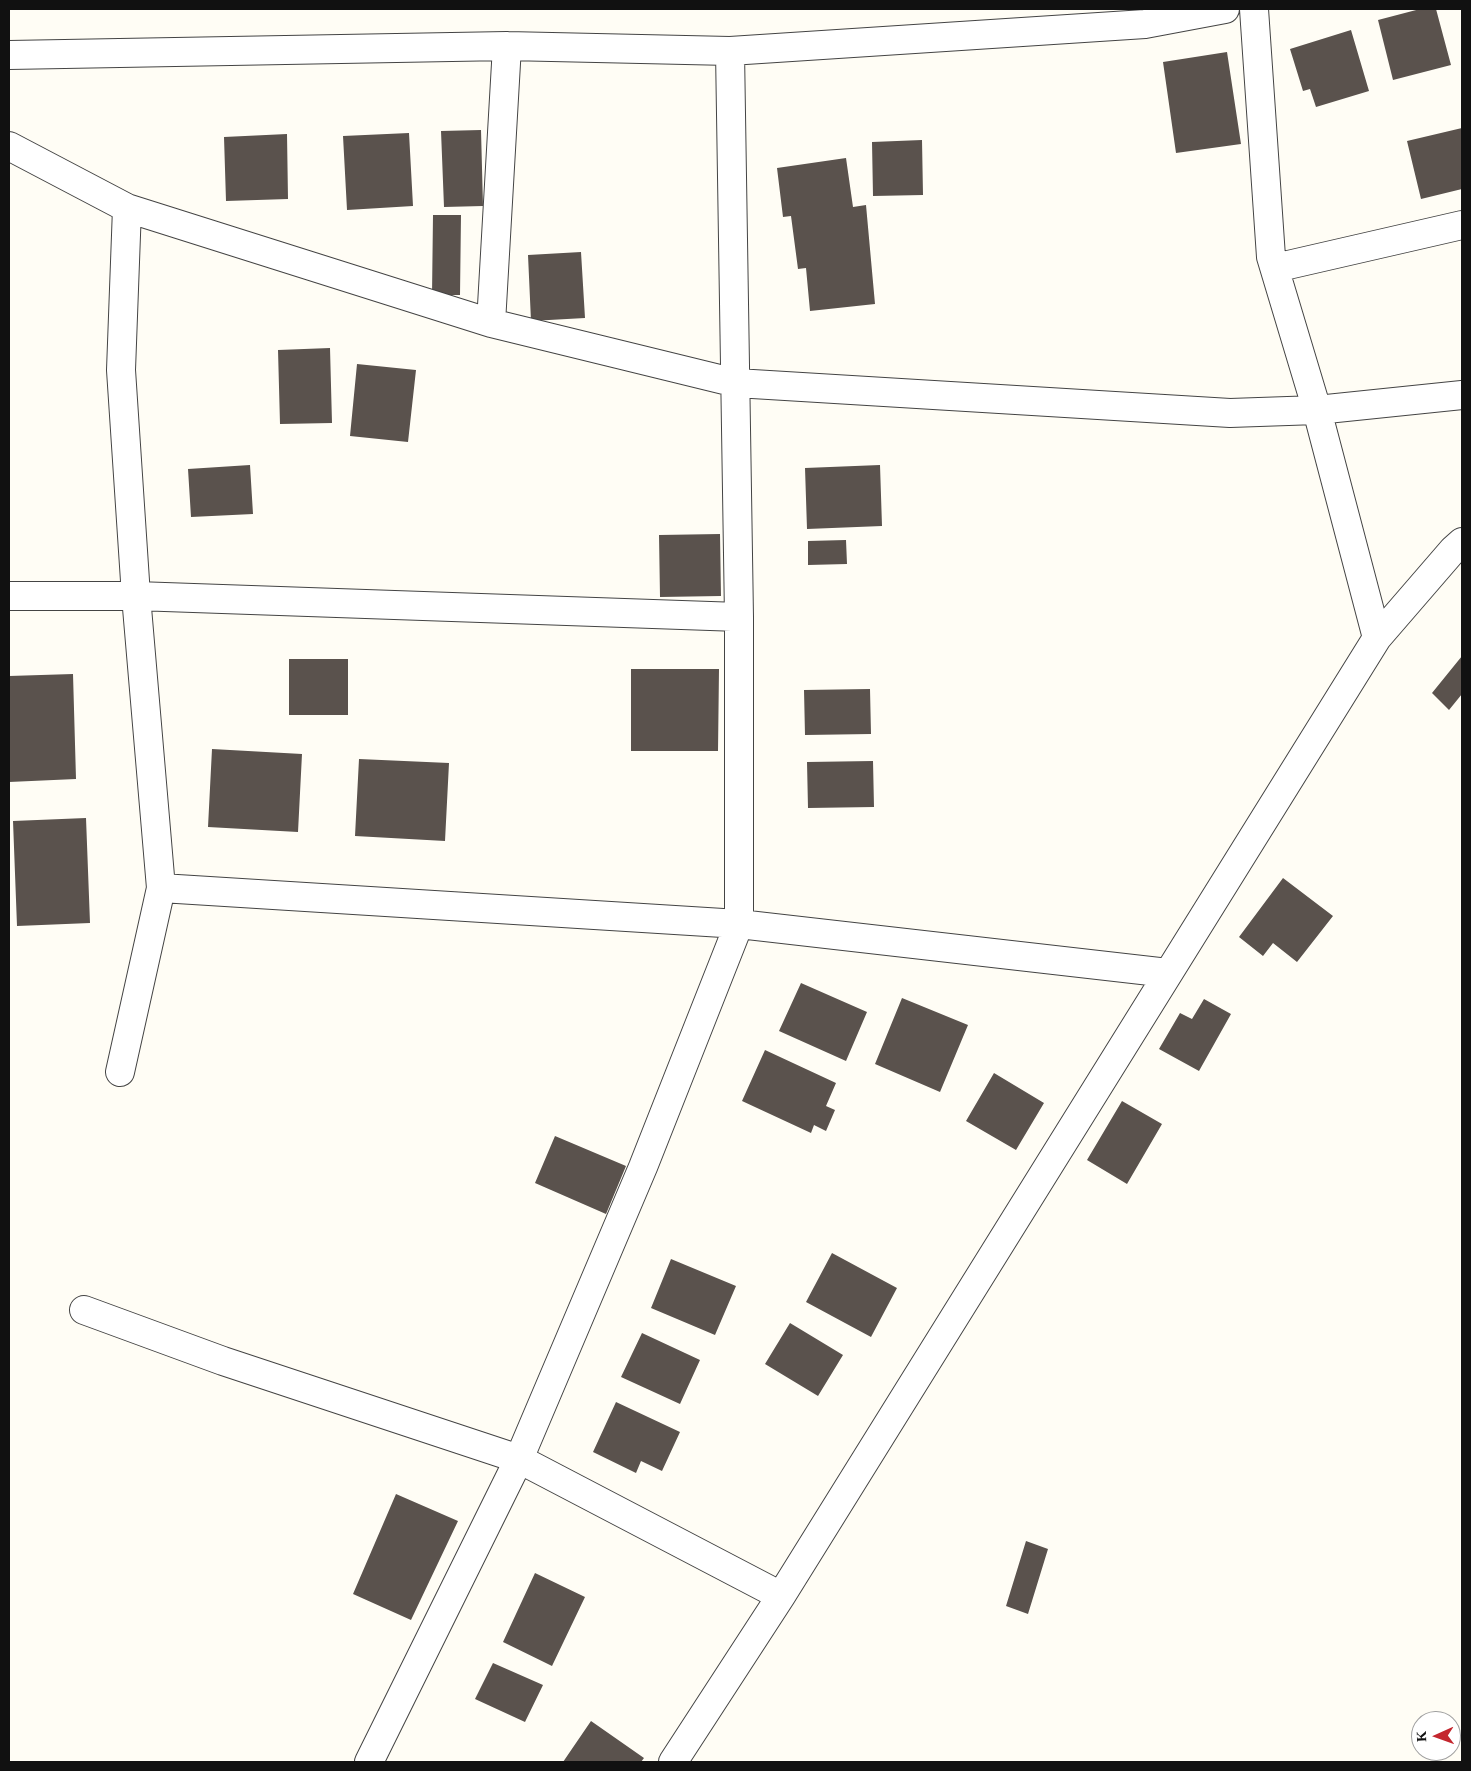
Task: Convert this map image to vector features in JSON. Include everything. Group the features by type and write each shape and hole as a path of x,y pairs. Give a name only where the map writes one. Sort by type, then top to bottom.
{"street":[{"path":"9,55 507,46 730,51 1145,24 1225,9"},
{"path":"1254,9 1271,257 1317,410 1377,638"},
{"path":"492,323 507,46"},
{"path":"369,1762 519,1459 643,1167 739,924 739,617 730,51"},
{"path":"9,146 127,208 492,323 736,383 1230,413 1317,410 1462,395"},
{"path":"120,1072 161,888 136,596 122,370 127,208"},
{"path":"1275,268 1462,225"},
{"path":"673,1762 781,1596 1377,638 1462,542"},
{"path":"9,596 136,596 739,617"},
{"path":"161,888 739,924 1168,973"},
{"path":"84,1310 223,1361 519,1459 781,1596"}],"building":[{"path":"1420,9 1436,9 1451,65 1393,80 1378,20"},
{"path":"1351,30 1369,91 1316,107 1310,89 1303,91 1290,49"},
{"path":"1227,52 1241,144 1176,153 1163,62"},
{"path":"1462,128 1462,189 1421,199 1407,141"},
{"path":"481,130 483,206 444,207 441,131"},
{"path":"409,133 413,206 347,210 343,136"},
{"path":"287,134 288,199 226,201 224,137"},
{"path":"922,140 923,195 873,196 872,142"},
{"path":"846,158 853,207 866,205 875,304 810,311 806,268 798,269 791,216 783,217 777,168"},
{"path":"433,215 461,215 460,295 432,295"},
{"path":"581,252 585,318 531,321 528,255"},
{"path":"330,348 332,423 280,424 278,350"},
{"path":"357,364 416,370 408,442 350,436"},
{"path":"250,465 253,514 191,517 188,469"},
{"path":"880,465 882,526 807,529 805,468"},
{"path":"720,534 721,596 660,597 659,535"},
{"path":"846,540 847,564 808,565 808,541"},
{"path":"1462,656 1462,694 1449,710 1432,693"},
{"path":"289,659 348,659 348,715 289,715"},
{"path":"631,669 719,669 718,751 631,751"},
{"path":"73,674 76,779 9,782 9,676"},
{"path":"870,689 871,734 805,735 804,690"},
{"path":"212,749 302,754 298,832 208,827"},
{"path":"359,759 449,763 445,841 355,836"},
{"path":"873,761 874,807 808,808 807,762"},
{"path":"86,818 90,923 17,926 13,821"},
{"path":"1283,878 1333,916 1297,962 1273,943 1263,956 1239,937"},
{"path":"801,983 867,1012 846,1061 779,1031"},
{"path":"902,998 968,1025 940,1092 875,1064"},
{"path":"1204,999 1231,1014 1199,1071 1159,1049 1180,1013 1192,1019"},
{"path":"765,1050 836,1083 826,1106 835,1110 826,1131 814,1125 811,1133 742,1101"},
{"path":"994,1073 1044,1103 1016,1150 966,1121"},
{"path":"1122,1101 1162,1124 1127,1184 1087,1160"},
{"path":"555,1136 626,1166 606,1214 535,1183"},
{"path":"832,1253 897,1288 871,1337 806,1302"},
{"path":"671,1259 736,1286 715,1335 651,1308"},
{"path":"790,1323 843,1355 818,1396 765,1364"},
{"path":"642,1333 700,1360 680,1404 621,1377"},
{"path":"616,1402 680,1432 662,1471 641,1461 636,1473 593,1452"},
{"path":"396,1494 458,1521 411,1620 353,1594"},
{"path":"1026,1541 1048,1549 1028,1614 1006,1606"},
{"path":"535,1573 585,1597 552,1666 503,1642"},
{"path":"493,1663 543,1685 525,1722 475,1699"},
{"path":"591,1721 644,1758 641,1762 563,1762"}]}
